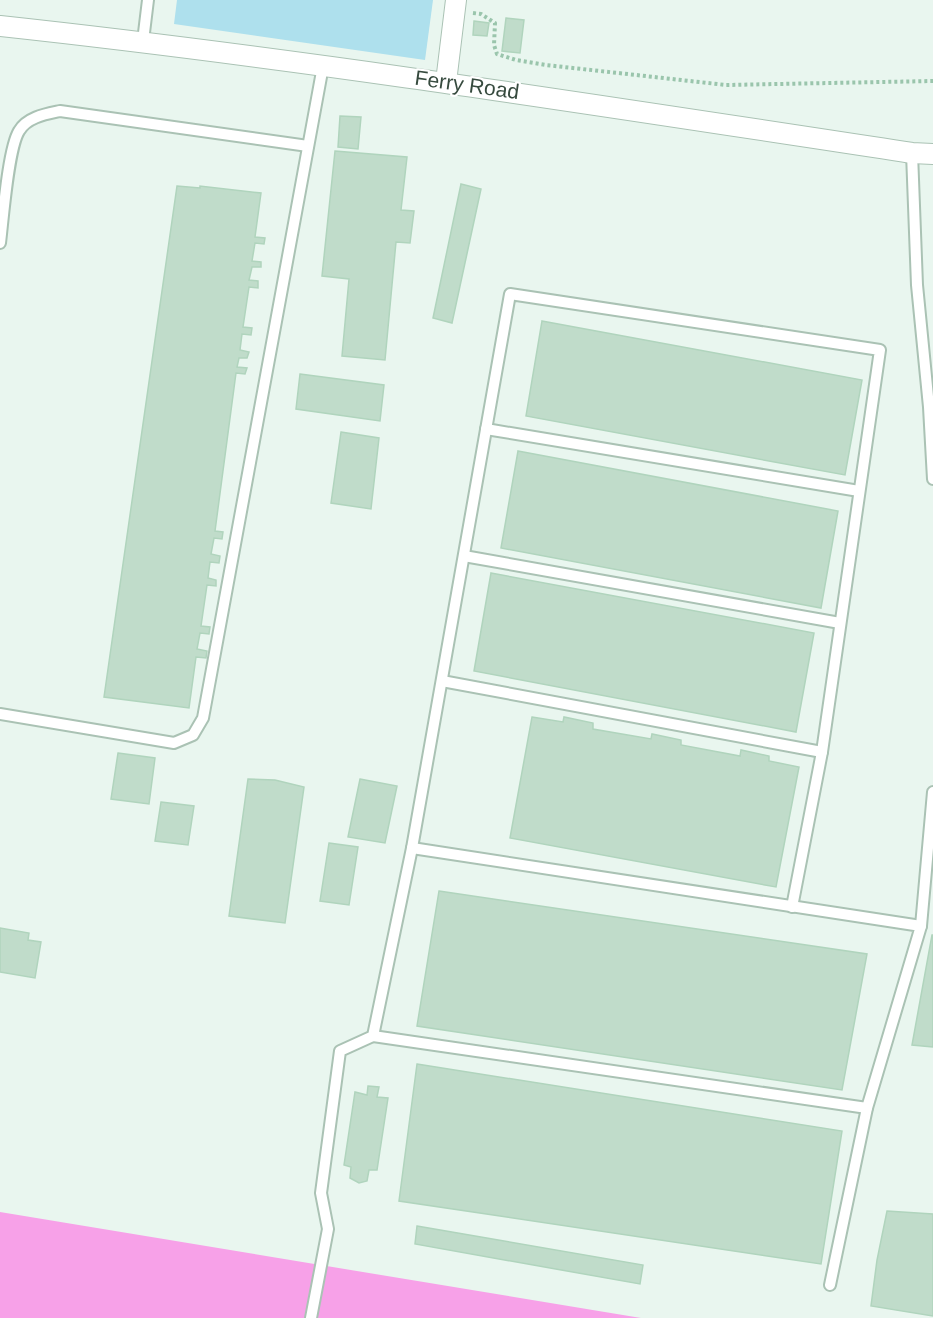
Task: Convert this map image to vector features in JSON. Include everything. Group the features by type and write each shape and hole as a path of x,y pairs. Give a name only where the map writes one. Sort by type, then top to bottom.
{"street":[{"path":"446,82 456,6"},
{"name":"Ferry Road","path":"0,26 143,41 446,82 912,153 933,154"}],"lane":[{"path":"143,41 148,0"},
{"path":"0,714 174,742 193,735 203,718 323,66"},
{"path":"0,243 13,152 19,130 38,116 60,111 308,146"},
{"path":"912,153 917,285 931,407 933,478"},
{"path":"373,1035 412,848 510,294 880,350 822,752 792,907"},
{"path":"486,429 859,491"},
{"path":"464,556 840,623"},
{"path":"442,681 822,752"},
{"path":"830,1284 867,1108 921,926 933,792"},
{"path":"412,848 921,926"},
{"path":"311,1318 328,1228 321,1193 340,1051 373,1035 867,1108"}],"path":[{"path":"456,6 481,14 495,23 494,45 497,54 546,65 726,85 933,81"}],"shaded area":[{"path":"177,0 433,0 425,60 174,24"},
{"path":"0,1212 641,1318 0,1318"}],"building":[{"path":"506,18 524,20 520,53 502,51"},
{"path":"474,21 489,23 487,36 473,35"},
{"path":"340,116 361,117 358,149 338,147"},
{"path":"335,151 407,157 401,210 414,211 410,243 396,242 385,360 342,356 349,279 322,276"},
{"path":"461,184 481,189 452,323 433,318"},
{"path":"177,186 200,188 200,186 261,193 255,237 265,238 264,244 255,243 252,261 261,262 261,267 252,267 249,280 258,281 258,288 249,287 243,327 252,328 251,335 242,334 240,350 249,352 247,358 239,358 237,367 247,368 245,374 236,373 215,531 223,532 222,539 214,538 211,554 220,556 219,563 210,562 208,578 216,580 216,586 207,585 201,626 210,627 209,634 200,633 197,649 207,651 206,658 196,657 189,708 104,697"},
{"path":"542,321 862,380 845,475 526,416"},
{"path":"300,374 384,385 380,421 296,409"},
{"path":"341,432 379,438 371,509 331,503"},
{"path":"518,451 838,511 821,608 501,548"},
{"path":"491,573 814,633 796,732 474,671"},
{"path":"532,717 563,722 564,717 593,723 593,729 651,739 652,734 681,740 681,745 740,756 741,750 769,756 769,761 799,767 776,887 510,838"},
{"path":"118,753 155,758 149,804 111,799"},
{"path":"248,779 275,780 304,787 285,923 229,916"},
{"path":"360,779 397,786 385,843 348,837"},
{"path":"161,802 194,806 188,845 155,841"},
{"path":"329,843 358,847 349,905 320,901"},
{"path":"439,891 867,954 842,1090 417,1026"},
{"path":"0,928 29,933 28,940 41,942 35,978 0,972"},
{"path":"933,935 933,1047 912,1045"},
{"path":"417,1064 842,1131 821,1264 399,1201"},
{"path":"368,1086 379,1087 377,1097 388,1098 377,1170 369,1170 367,1181 359,1183 350,1178 351,1167 344,1165 355,1092 367,1095"},
{"path":"887,1211 933,1214 933,1316 871,1306"},
{"path":"417,1226 643,1265 640,1284 415,1244"}]}
